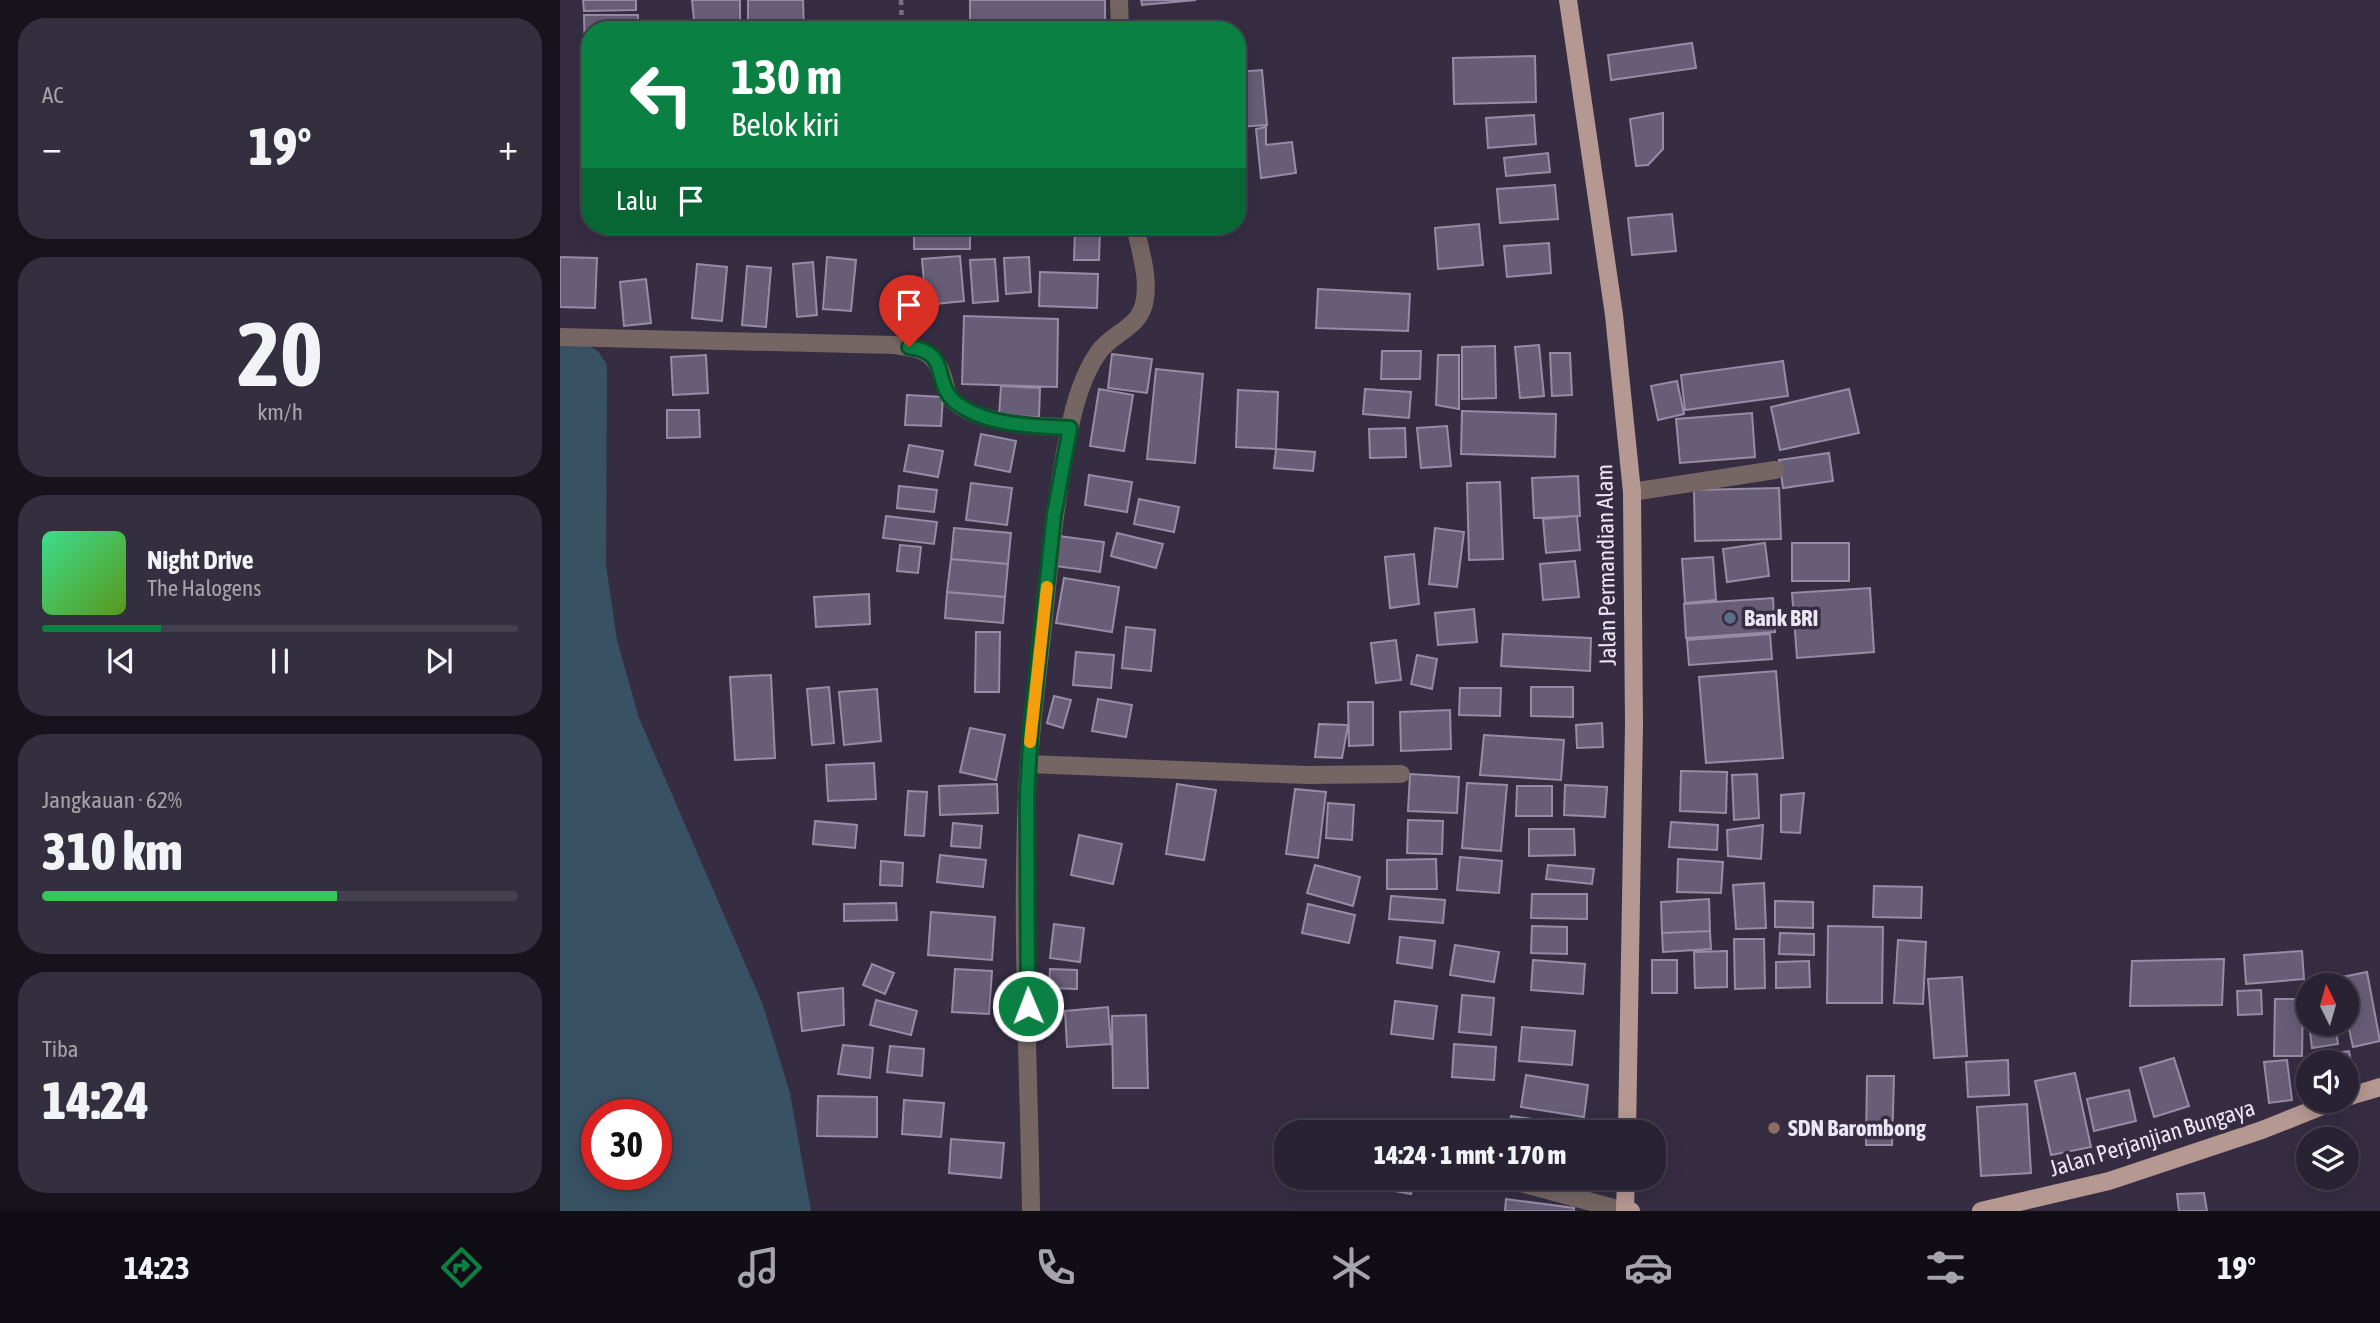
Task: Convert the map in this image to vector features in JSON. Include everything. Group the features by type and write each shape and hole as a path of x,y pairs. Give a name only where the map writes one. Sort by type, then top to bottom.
{"main road":[{"name":"Jalan Permandian Alam","path":"1569,0 1614,316 1632,492 1634,725 1627,1120"},
{"path":"2359,1093 2380,1087"},
{"name":"Jalan Perjanjian Bungaya","path":"1981,1211 2016,1207 2109,1181 2305,1113"},
{"path":"1626,1190 1627,1210"}],"street":[{"path":"1119,0 1120,21"},
{"path":"1031,1211 1027,911 1029,764 1054,515 1070,428 1085,378 1099,352 1111,339 1129,327 1144,306 1144,270 1137,235"},
{"path":"560,337 894,345 925,349 938,362 948,393 958,404 1002,421 1070,428"},
{"path":"1632,492 1775,470"},
{"path":"1029,764 1306,775 1401,774"},
{"path":"1549,1190 1627,1210"}],"path":[{"path":"901,0 902,21"}],"water":[{"path":"585,344 598,351 607,365 606,565 617,640 639,718 763,1005 790,1093 811,1211 560,1211 560,345"}],"building":[{"path":"583,0 636,0 636,10 584,11"},
{"path":"692,0 740,0 740,21 694,21"},
{"path":"748,0 803,0 804,21 748,21"},
{"path":"970,0 1105,0 1105,21 970,21"},
{"path":"1141,0 1196,0 1142,5"},
{"path":"584,15 638,15 638,21 584,21"},
{"path":"1692,43 1696,68 1611,80 1608,55"},
{"path":"1535,56 1536,102 1454,104 1453,58"},
{"path":"1262,70 1267,125 1246,126 1246,71"},
{"path":"1663,113 1663,149 1648,165 1636,166 1630,119"},
{"path":"1534,115 1536,144 1488,148 1486,118"},
{"path":"1266,127 1266,145 1292,142 1296,173 1261,178 1256,129"},
{"path":"1548,153 1550,172 1506,176 1504,158"},
{"path":"1555,185 1558,219 1500,223 1497,189"},
{"path":"1672,214 1676,251 1632,255 1628,218"},
{"path":"1479,224 1483,265 1438,269 1435,228"},
{"path":"914,235 970,235 970,249 914,249"},
{"path":"1075,235 1100,235 1099,260 1074,260"},
{"path":"1549,243 1551,273 1507,277 1504,246"},
{"path":"960,256 964,301 926,305 922,259"},
{"path":"560,257 597,258 595,308 560,307"},
{"path":"827,257 856,260 851,311 823,309"},
{"path":"1029,257 1031,292 1006,294 1004,258"},
{"path":"995,259 998,301 973,303 970,260"},
{"path":"813,262 817,315 797,317 793,264"},
{"path":"697,264 727,267 722,321 692,318"},
{"path":"747,266 771,268 766,327 742,325"},
{"path":"1040,272 1098,274 1097,308 1039,306"},
{"path":"646,279 651,323 624,326 620,282"},
{"path":"1318,289 1410,294 1408,331 1316,328"},
{"path":"964,316 1058,319 1057,387 962,384"},
{"path":"1539,345 1544,396 1520,398 1515,347"},
{"path":"1495,346 1496,398 1462,399 1462,347"},
{"path":"1382,351 1421,351 1420,379 1381,379"},
{"path":"1550,353 1570,353 1572,395 1552,396"},
{"path":"1112,354 1152,359 1147,393 1108,388"},
{"path":"706,355 708,393 673,395 671,357"},
{"path":"1438,355 1459,355 1459,409 1436,405"},
{"path":"1783,361 1788,396 1685,410 1681,375"},
{"path":"1156,369 1203,374 1195,463 1147,459"},
{"path":"1677,381 1684,414 1658,420 1651,386"},
{"path":"1001,386 1040,388 1039,417 999,416"},
{"path":"1099,389 1133,395 1124,451 1090,446"},
{"path":"1365,389 1411,392 1409,418 1363,414"},
{"path":"1849,389 1859,433 1780,450 1771,407"},
{"path":"1238,390 1278,392 1276,449 1236,447"},
{"path":"907,395 943,397 941,426 905,425"},
{"path":"667,410 699,410 700,437 667,438"},
{"path":"1462,411 1556,414 1555,457 1461,454"},
{"path":"1752,413 1755,457 1680,463 1676,419"},
{"path":"1447,426 1451,466 1421,468 1417,428"},
{"path":"1405,428 1406,457 1370,458 1369,429"},
{"path":"981,434 1016,441 1010,472 975,465"},
{"path":"909,445 943,451 938,477 904,471"},
{"path":"1276,449 1315,452 1313,471 1274,468"},
{"path":"1829,453 1833,481 1783,488 1779,460"},
{"path":"1089,475 1132,482 1127,512 1085,505"},
{"path":"1578,476 1580,516 1534,518 1532,478"},
{"path":"1500,482 1503,559 1469,560 1467,483"},
{"path":"971,483 1012,488 1007,525 966,520"},
{"path":"899,486 937,490 934,512 897,508"},
{"path":"1779,488 1781,539 1695,541 1694,490"},
{"path":"1139,499 1179,507 1174,532 1134,524"},
{"path":"886,516 937,522 934,544 883,538"},
{"path":"1577,516 1580,550 1546,553 1543,519"},
{"path":"954,528 1011,533 1008,564 951,559"},
{"path":"1435,528 1464,532 1457,587 1429,584"},
{"path":"1117,533 1163,544 1156,568 1111,556"},
{"path":"1059,536 1104,542 1100,572 1055,566"},
{"path":"1765,543 1769,576 1727,582 1723,549"},
{"path":"1792,543 1849,543 1849,581 1792,581"},
{"path":"900,545 921,547 918,573 897,571"},
{"path":"1414,554 1419,604 1390,608 1385,557"},
{"path":"1713,557 1716,600 1685,603 1682,559"},
{"path":"951,559 1008,564 1005,597 947,592"},
{"path":"1575,561 1579,597 1543,600 1540,564"},
{"path":"1064,578 1119,587 1112,632 1056,623"},
{"path":"1870,588 1874,652 1797,658 1792,593"},
{"path":"947,592 1005,597 1003,623 945,618"},
{"path":"869,594 870,624 816,627 814,597"},
{"name":"Bank BRI","path":"1773,598 1775,632 1686,638 1684,604"},
{"path":"1474,609 1477,642 1438,645 1435,613"},
{"path":"1126,627 1155,630 1151,671 1122,668"},
{"path":"976,632 1000,632 999,692 975,692"},
{"path":"1503,634 1591,638 1590,671 1501,666"},
{"path":"1770,634 1772,659 1689,665 1687,640"},
{"path":"1396,640 1401,680 1376,683 1371,643"},
{"path":"1076,652 1114,655 1111,688 1073,685"},
{"path":"1417,655 1437,659 1432,689 1411,684"},
{"path":"1776,671 1783,758 1706,763 1699,677"},
{"path":"771,675 775,758 735,760 730,677"},
{"path":"829,687 834,743 812,745 807,689"},
{"path":"1531,687 1573,687 1573,717 1531,716"},
{"path":"1460,688 1501,688 1500,716 1459,715"},
{"path":"877,689 881,741 844,745 839,692"},
{"path":"1054,696 1071,700 1063,728 1047,723"},
{"path":"1098,699 1132,705 1126,737 1092,731"},
{"path":"1348,702 1373,702 1373,745 1349,746"},
{"path":"1450,710 1451,749 1401,751 1400,712"},
{"path":"1602,723 1603,747 1577,748 1576,725"},
{"path":"1319,724 1348,725 1342,758 1315,757"},
{"path":"970,728 1005,735 996,780 960,772"},
{"path":"1484,735 1564,740 1561,780 1480,775"},
{"path":"874,763 876,799 828,801 826,765"},
{"path":"1681,771 1727,772 1726,813 1680,811"},
{"path":"1410,774 1459,777 1457,813 1408,811"},
{"path":"1757,774 1759,818 1734,820 1732,775"},
{"path":"1467,783 1507,785 1501,851 1462,848"},
{"path":"997,784 998,813 940,815 939,786"},
{"path":"1177,784 1216,790 1204,860 1166,854"},
{"path":"1565,785 1607,787 1605,817 1564,815"},
{"path":"1517,786 1552,786 1552,816 1516,816"},
{"path":"1295,789 1326,792 1318,858 1286,854"},
{"path":"908,791 927,792 924,836 905,835"},
{"path":"1804,793 1800,833 1781,832 1781,795"},
{"path":"1328,803 1354,805 1352,840 1326,838"},
{"path":"1408,820 1443,821 1442,854 1407,853"},
{"path":"815,821 857,825 855,848 813,844"},
{"path":"1671,822 1718,825 1717,850 1669,847"},
{"path":"953,823 982,826 980,848 951,846"},
{"path":"1763,825 1761,859 1728,856 1727,830"},
{"path":"1529,829 1574,829 1575,855 1529,856"},
{"path":"1079,835 1122,844 1113,884 1071,875"},
{"path":"940,855 986,860 983,887 937,882"},
{"path":"1460,857 1502,861 1499,893 1457,890"},
{"path":"1436,859 1437,889 1387,889 1387,860"},
{"path":"1678,859 1723,862 1721,893 1677,892"},
{"path":"881,861 903,863 902,886 880,885"},
{"path":"1315,865 1360,877 1353,906 1307,893"},
{"path":"1548,865 1594,869 1592,884 1546,879"},
{"path":"1764,883 1766,928 1736,929 1733,885"},
{"path":"1874,886 1922,887 1921,918 1873,917"},
{"path":"1532,894 1587,894 1587,919 1531,918"},
{"path":"1391,896 1445,900 1443,923 1389,919"},
{"path":"1709,899 1710,931 1662,933 1661,902"},
{"path":"1775,901 1813,902 1813,928 1775,927"},
{"path":"896,903 897,920 844,921 844,904"},
{"path":"1308,904 1355,915 1349,943 1302,933"},
{"path":"931,912 995,917 992,960 928,955"},
{"path":"1054,924 1084,928 1080,962 1050,958"},
{"path":"1532,926 1567,927 1567,954 1531,953"},
{"path":"1828,926 1883,927 1882,1003 1827,1003"},
{"path":"1710,931 1711,949 1663,952 1662,933"},
{"path":"1780,933 1814,934 1814,955 1779,954"},
{"path":"1400,937 1435,941 1432,968 1397,963"},
{"path":"1734,939 1764,939 1765,988 1735,989"},
{"path":"1898,940 1926,942 1923,1004 1894,1003"},
{"path":"1455,945 1499,952 1494,982 1450,975"},
{"path":"1727,951 1727,987 1695,988 1694,952"},
{"path":"2302,951 2304,973 2296,973 2296,980 2246,984 2244,955"},
{"path":"2224,959 2222,1005 2130,1006 2132,961"},
{"path":"1533,960 1585,964 1583,994 1531,990"},
{"path":"1652,960 1677,960 1677,993 1652,993"},
{"path":"1809,961 1810,987 1776,988 1776,962"},
{"path":"872,964 894,973 885,994 863,985"},
{"path":"955,969 992,971 989,1014 952,1012"},
{"path":"1050,969 1077,970 1077,989 1049,988"},
{"path":"2367,972 2380,1041 2353,1047 2351,1036 2359,1036 2359,974"},
{"path":"1962,977 1967,1056 1934,1058 1928,979"},
{"path":"843,988 844,1025 802,1031 798,993"},
{"path":"2261,990 2262,1014 2238,1015 2237,991"},
{"path":"1462,995 1494,998 1491,1035 1459,1032"},
{"path":"2275,999 2296,999 2296,1036 2302,1036 2302,1050 2296,1050 2296,1056 2274,1056"},
{"path":"876,1000 917,1011 911,1035 870,1025"},
{"path":"1395,1001 1437,1006 1433,1039 1391,1034"},
{"path":"1108,1007 1111,1044 1067,1047 1065,1011"},
{"path":"1146,1015 1148,1088 1113,1088 1112,1016"},
{"path":"1522,1027 1575,1031 1572,1065 1519,1061"},
{"path":"2310,1036 2337,1036 2338,1044 2312,1048"},
{"path":"1454,1044 1496,1047 1494,1080 1452,1077"},
{"path":"843,1045 873,1048 870,1078 838,1074"},
{"path":"890,1046 924,1049 922,1076 887,1072"},
{"path":"2174,1058 2189,1106 2154,1117 2140,1068"},
{"path":"2008,1060 2009,1095 1968,1097 1966,1062"},
{"path":"2287,1060 2292,1100 2269,1103 2264,1062"},
{"path":"2075,1073 2091,1147 2051,1155 2035,1081"},
{"path":"1526,1075 1588,1085 1584,1117 1521,1107"},
{"path":"1867,1076 1894,1076 1892,1145 1866,1145"},
{"path":"2129,1090 2136,1121 2094,1131 2087,1099"},
{"path":"818,1096 877,1097 877,1137 817,1136"},
{"path":"904,1100 944,1103 941,1137 902,1134"},
{"path":"2027,1104 2031,1173 1981,1176 1977,1107"},
{"path":"1511,1116 1539,1120 1510,1120"},
{"path":"951,1139 1004,1143 1001,1178 949,1173"},
{"path":"1390,1190 1412,1190 1411,1194"},
{"path":"2204,1193 2207,1211 2179,1211 2177,1194"},
{"path":"1506,1199 1574,1208 1574,1211 1505,1211"}],"slow traffic":[{"path":"1030,742 1047,587"}],"place":[{"name":"Bank BRI","path":"1730,618"},
{"name":"SDN Barombong","path":"1774,1128"}],"route":[{"path":"909,347 925,349 938,362 950,398 969,410 1002,421 1070,428 1054,515 1031,727 1027,795 1028,1006"}]}
